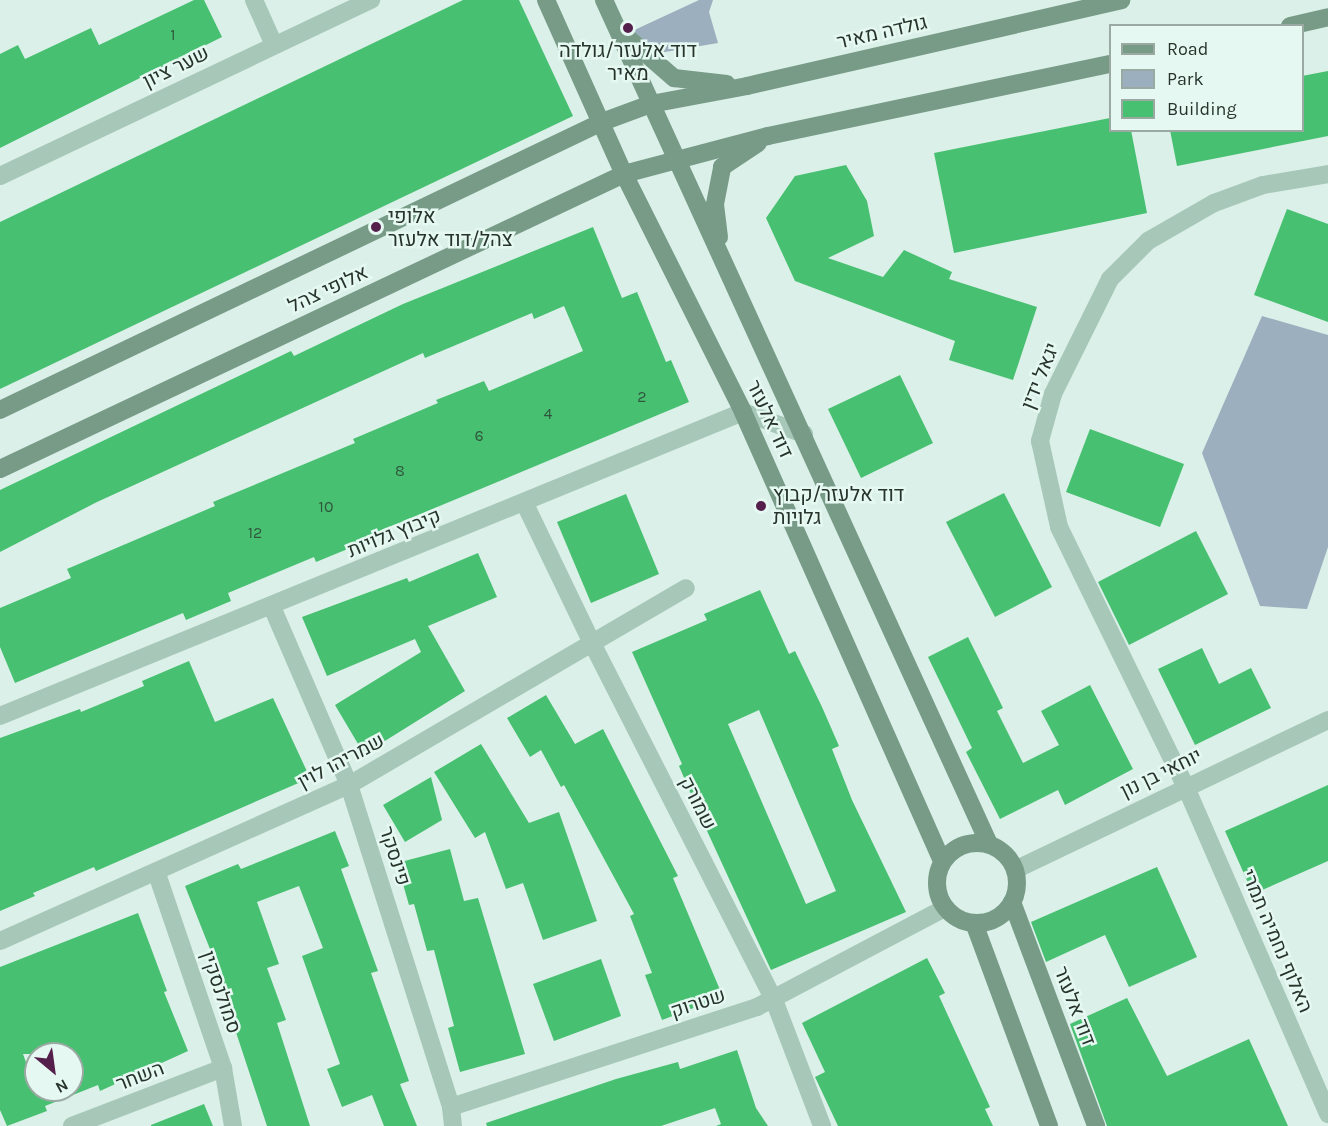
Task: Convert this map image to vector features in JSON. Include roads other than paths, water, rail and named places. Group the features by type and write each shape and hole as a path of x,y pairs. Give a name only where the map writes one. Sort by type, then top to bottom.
{"main road":[{"name":"דוד אלעזר","path":"546,0 624,174 743,412 942,861"},
{"name":"דוד אלעזר","path":"604,0 804,434 989,844 1005,854 1015,870 1017,881 1012,902 1096,1126"},
{"name":"גולדה מאיר","path":"651,104 747,86 1121,0"},
{"path":"1298,24 1328,17"},
{"path":"617,28 674,78 747,86"},
{"path":"677,158 768,136 1109,63"},
{"name":"אלופי צהל","path":"0,410 602,122 651,104"},
{"path":"721,254 716,204 722,167 768,136"},
{"name":"אלופי צהל","path":"0,469 624,174 677,158"},
{"path":"989,844 963,845 942,861 936,885 945,908 953,916 974,923 996,918 1012,902"},
{"path":"974,923 1050,1126"}],"street":[{"path":"254,0 274,45"},
{"name":"שער ציון","path":"0,176 372,0"},
{"name":"יגאל ידין","path":"1185,785 1059,527 1040,441 1053,394 1110,279 1148,241 1214,203 1244,192 1328,174"},
{"path":"743,412 804,434"},
{"name":"קיבוץ גלויות","path":"0,716 525,504 743,412"},
{"name":"שמורק","path":"525,504 591,642 774,1000 822,1126"},
{"name":"שמריהו לוין","path":"0,941 157,874 349,785 686,588"},
{"name":"פינסקר","path":"272,607 349,785 451,1107 453,1126"},
{"name":"יוחאי בן נון","path":"1015,870 1185,785 1328,720"},
{"name":"האלוף נחמיה תמרי","path":"1185,785 1328,1114"},
{"name":"סמולנסקין","path":"157,874 223,1068 233,1126"},
{"name":"שטרוק","path":"451,1107 774,1000 945,908"},
{"name":"השחר","path":"72,1126 223,1068"}],"place":[{"name":"דוד אלעזר/גולדה מאיר","path":"628,28"},
{"name":"אלופי צהל/דוד אלעזר","path":"376,227"},
{"name":"דוד אלעזר/קבוץ גלויות","path":"761,506"}]}
